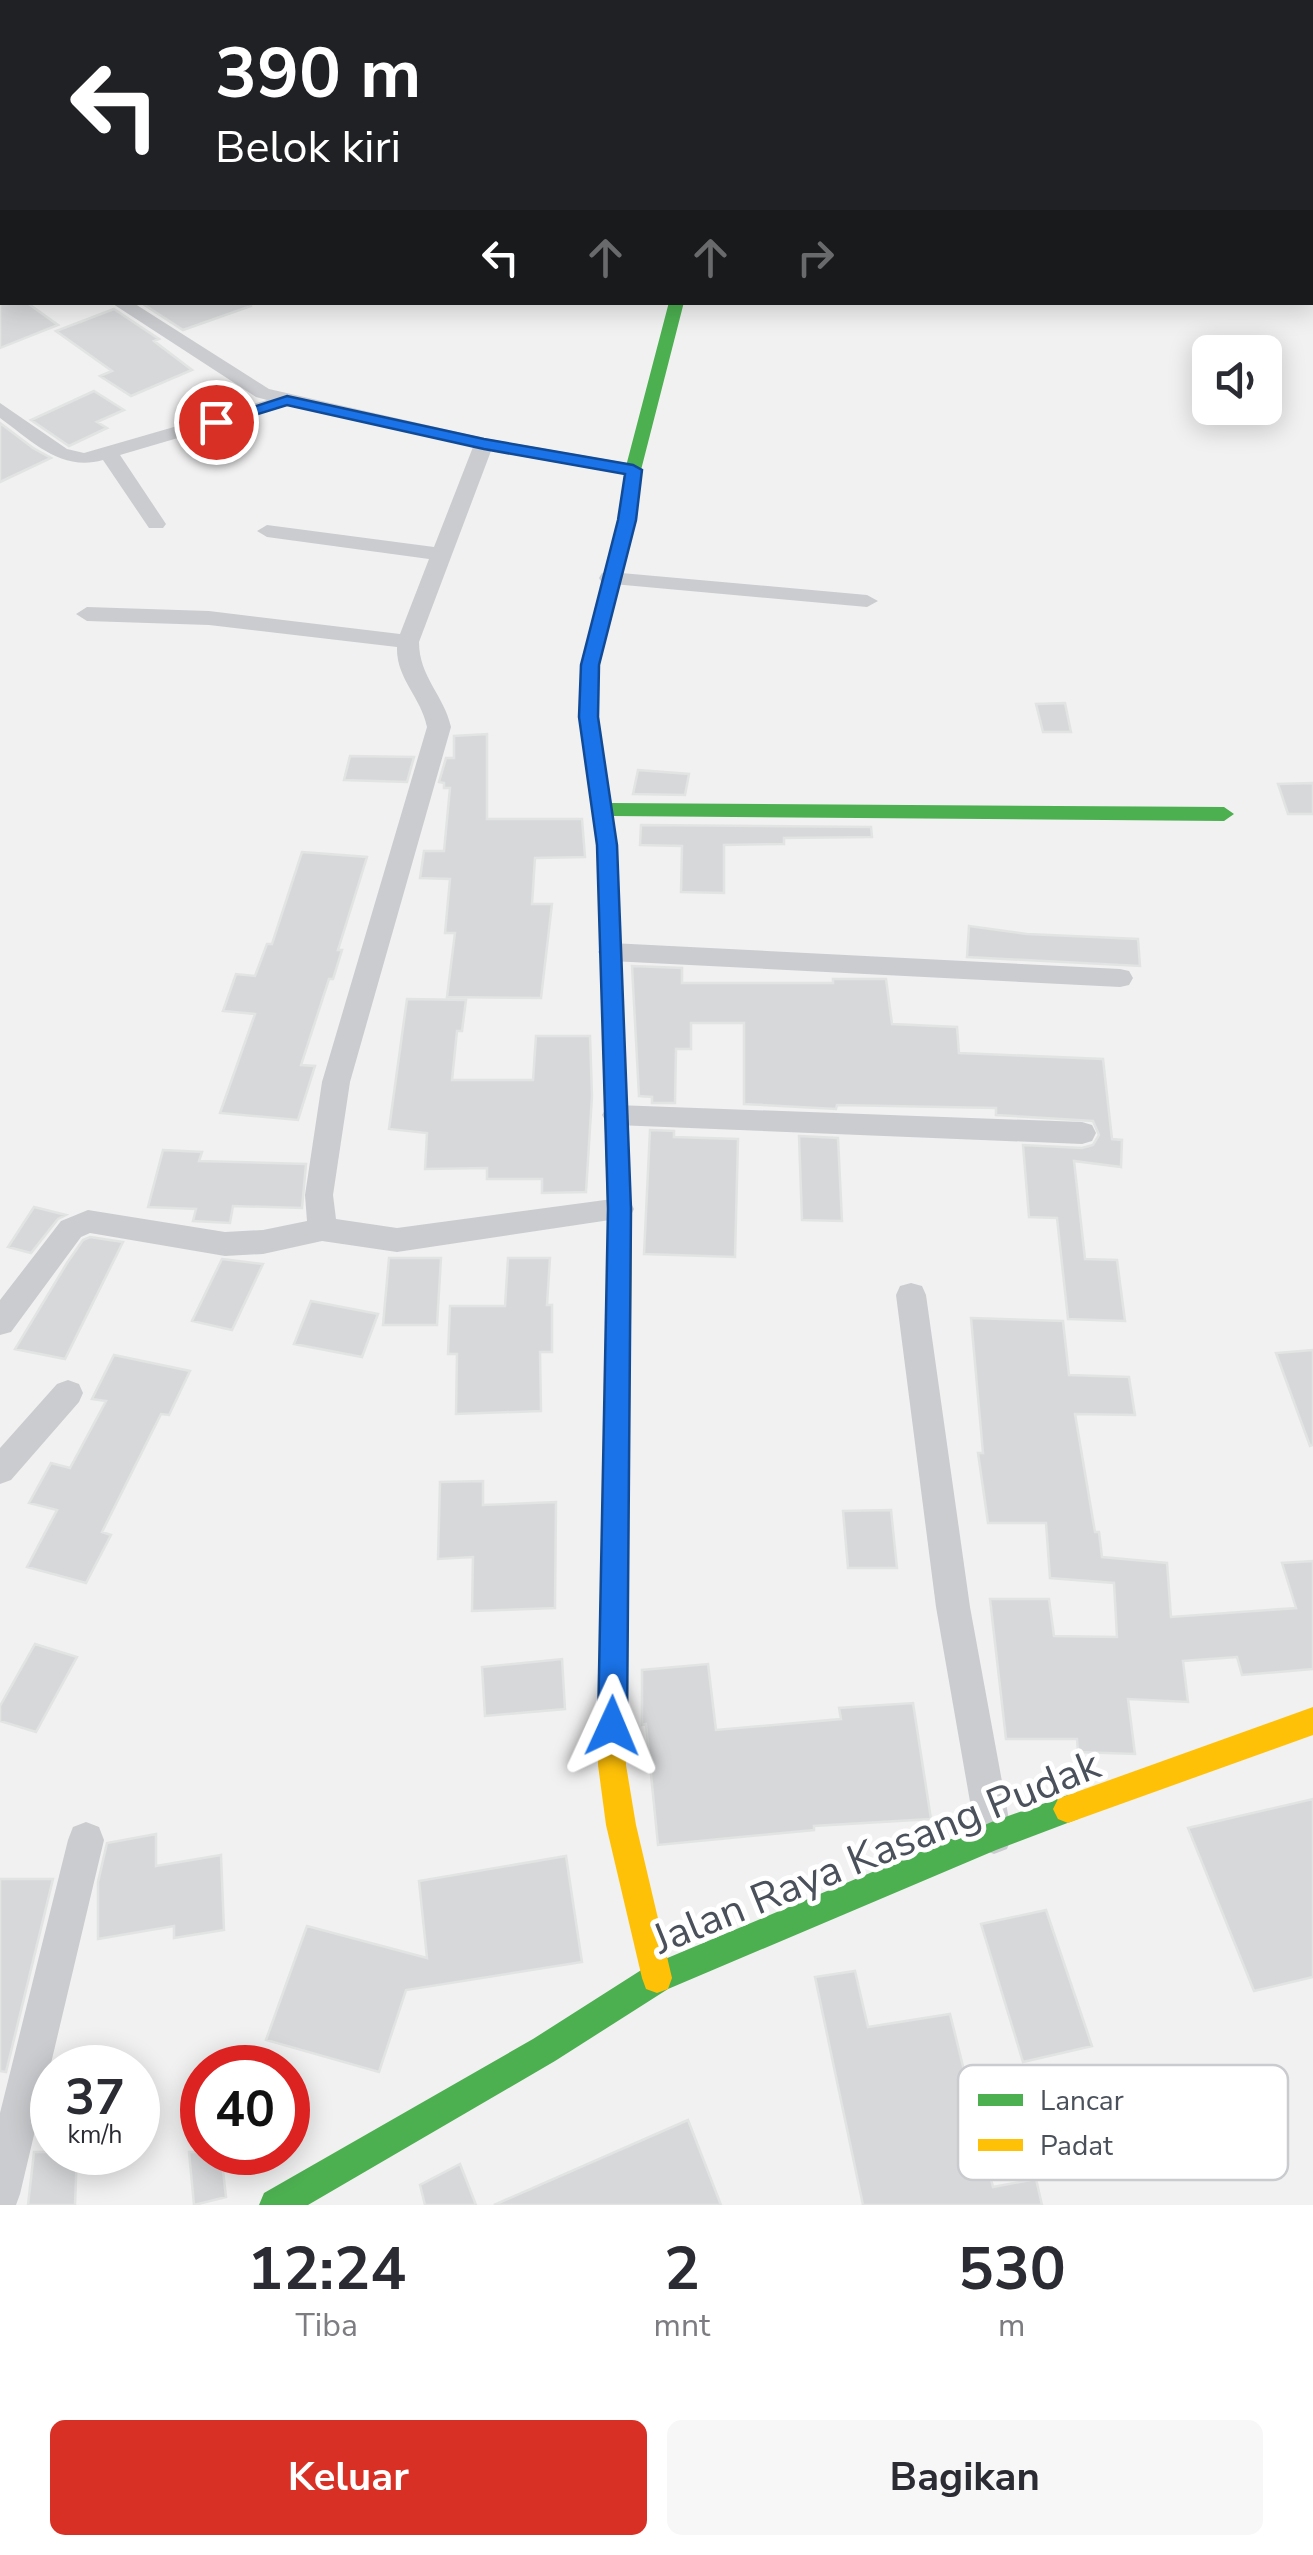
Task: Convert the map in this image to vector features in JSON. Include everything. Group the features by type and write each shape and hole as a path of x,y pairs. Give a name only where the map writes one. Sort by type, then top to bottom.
{"street":[{"path":"124,305 263,393 484,444 633,470"},
{"path":"656,1978 620,1825 612,1765 620,1209 602,809 588,717 590,665 627,520 633,470 658,389 676,305"},
{"path":"0,409 69,457 92,459 287,400"},
{"path":"322,1229 319,1194 336,1082 439,727 438,715 405,666 408,642 484,444"},
{"path":"109,454 156,524"},
{"path":"267,531 444,555"},
{"path":"610,578 866,601"},
{"path":"88,614 209,618 408,642"},
{"path":"602,809 1224,814"},
{"path":"611,952 1120,978"},
{"path":"616,1115 1082,1133"},
{"path":"0,1323 71,1230 88,1220 225,1244 263,1242 322,1229 397,1240 620,1209"},
{"path":"911,1296 953,1607 994,1836"},
{"path":"0,1470 68,1393"},
{"name":"Jalan Raya Kasang Pudak","path":"276,2205 544,2050 656,1978 994,1836 1313,1721"},
{"path":"0,2194 86,1840"}],"building":[{"path":"0,305 30,305 58,325 0,348"},
{"path":"145,305 251,305 251,306 183,330"},
{"path":"114,309 159,339 154,341 192,370 131,396 100,376 112,371 56,331"},
{"path":"94,391 124,410 97,422 107,428 69,446 31,420"},
{"path":"0,423 33,448 51,458 0,482"},
{"path":"1065,703 1071,732 1043,732 1036,704"},
{"path":"487,734 487,819 582,819 585,857 535,858 532,904 552,904 541,998 447,997 455,933 445,933 450,879 420,878 424,851 444,851 450,788 439,782 446,758 454,758 454,736"},
{"path":"350,756 414,757 407,782 344,780"},
{"path":"638,770 689,774 685,795 633,794"},
{"path":"1313,783 1313,814 1288,814 1278,784"},
{"path":"641,825 871,827 872,837 784,838 784,844 724,845 724,893 681,892 682,846 640,845"},
{"path":"302,852 367,857 333,979 329,979 301,1065 315,1066 298,1120 220,1113 255,1014 223,1011 236,974 255,976 267,944 272,944"},
{"path":"969,926 1027,934 1138,939 1140,966 967,957"},
{"path":"632,966 682,968 682,983 886,979 892,1024 957,1027 959,1053 1103,1059 1112,1139 1122,1140 1121,1167 1074,1161 1085,1259 1117,1260 1125,1321 1068,1319 1057,1218 1029,1217 1023,1145 1093,1145 1099,1135 1093,1121 996,1115 996,1108 837,1105 836,1109 744,1104 744,1023 691,1023 691,1049 676,1049 675,1103 652,1103 652,1097 639,1096"},
{"path":"407,999 466,1000 462,1031 457,1031 452,1080 533,1080 536,1036 590,1036 592,1096 586,1192 542,1193 542,1179 487,1179 487,1168 425,1169 427,1133 389,1129"},
{"path":"650,1130 674,1131 674,1137 738,1139 735,1257 644,1254"},
{"path":"799,1136 838,1138 842,1221 802,1220"},
{"path":"163,1150 202,1152 199,1161 306,1164 302,1208 233,1206 230,1223 193,1221 196,1209 148,1207"},
{"path":"34,1207 66,1215 58,1219 31,1253 8,1247"},
{"path":"90,1237 123,1242 65,1359 15,1349 67,1263 83,1240"},
{"path":"389,1258 441,1258 437,1325 383,1325"},
{"path":"508,1258 550,1258 547,1305 552,1305 552,1352 540,1352 541,1411 456,1414 457,1354 448,1354 450,1306 505,1306"},
{"path":"222,1259 263,1264 232,1330 192,1321"},
{"path":"311,1301 378,1314 362,1357 294,1344"},
{"path":"971,1318 1063,1321 1069,1375 1129,1377 1135,1415 1075,1414 1095,1532 1099,1532 1102,1557 1167,1563 1171,1617 1296,1608 1282,1563 1313,1561 1313,1669 1242,1675 1237,1657 1183,1661 1188,1702 1128,1699 1135,1754 1078,1752 1077,1739 1006,1739 990,1599 1049,1599 1054,1636 1117,1637 1114,1583 1050,1578 1046,1523 988,1523 978,1453 983,1453"},
{"path":"1313,1350 1313,1445 1310,1446 1276,1353"},
{"path":"114,1355 190,1371 169,1415 161,1414 102,1532 111,1535 86,1583 27,1567 57,1510 29,1503 51,1463 70,1468 106,1401 92,1399"},
{"path":"483,1481 483,1505 556,1502 555,1608 472,1611 473,1557 438,1559 440,1482"},
{"path":"891,1510 897,1568 848,1568 843,1511"},
{"path":"35,1644 77,1657 36,1732 0,1721 0,1706"},
{"path":"562,1659 565,1709 485,1716 482,1667"},
{"path":"708,1664 716,1730 841,1719 839,1708 913,1703 931,1819 814,1826 814,1830 658,1845 646,1724 642,1725 642,1670"},
{"path":"1313,1799 1313,1977 1254,1991 1188,1828"},
{"path":"156,1834 156,1866 221,1855 224,1930 174,1938 174,1926 98,1939 98,1882 107,1843"},
{"path":"566,1856 582,1962 406,1990 379,2072 310,2052 310,2045 266,2040 307,1926 427,1958 419,1881"},
{"path":"0,1879 53,1879 6,2072 0,2071"},
{"path":"1046,1910 1092,2046 1023,2062 981,1924"},
{"path":"855,1971 868,2027 950,2014 963,2065 958,2065 958,2180 991,2180 993,2187 1036,2180 1042,2205 863,2205 815,1977"},
{"path":"688,2120 721,2205 494,2205"},
{"path":"460,2164 476,2205 425,2205 420,2185"},
{"path":"31,2175 76,2175 75,2205 28,2205"},
{"path":"191,2175 224,2175 226,2197 194,2205"}],"traffic: fast":[{"path":"620,1241 607,845 588,717 590,665 627,519 633,470 676,305"},
{"path":"602,809 1224,814"},
{"path":"276,2205 544,2050 657,1978 994,1836 1068,1809"}],"traffic: slow":[{"path":"620,1241 612,1765 621,1825 657,1978"},
{"path":"1068,1809 1313,1721"}],"route":[{"path":"216,422 287,400 484,444 633,470 627,520 590,665 588,717 607,845 620,1209 612,1726"}]}
